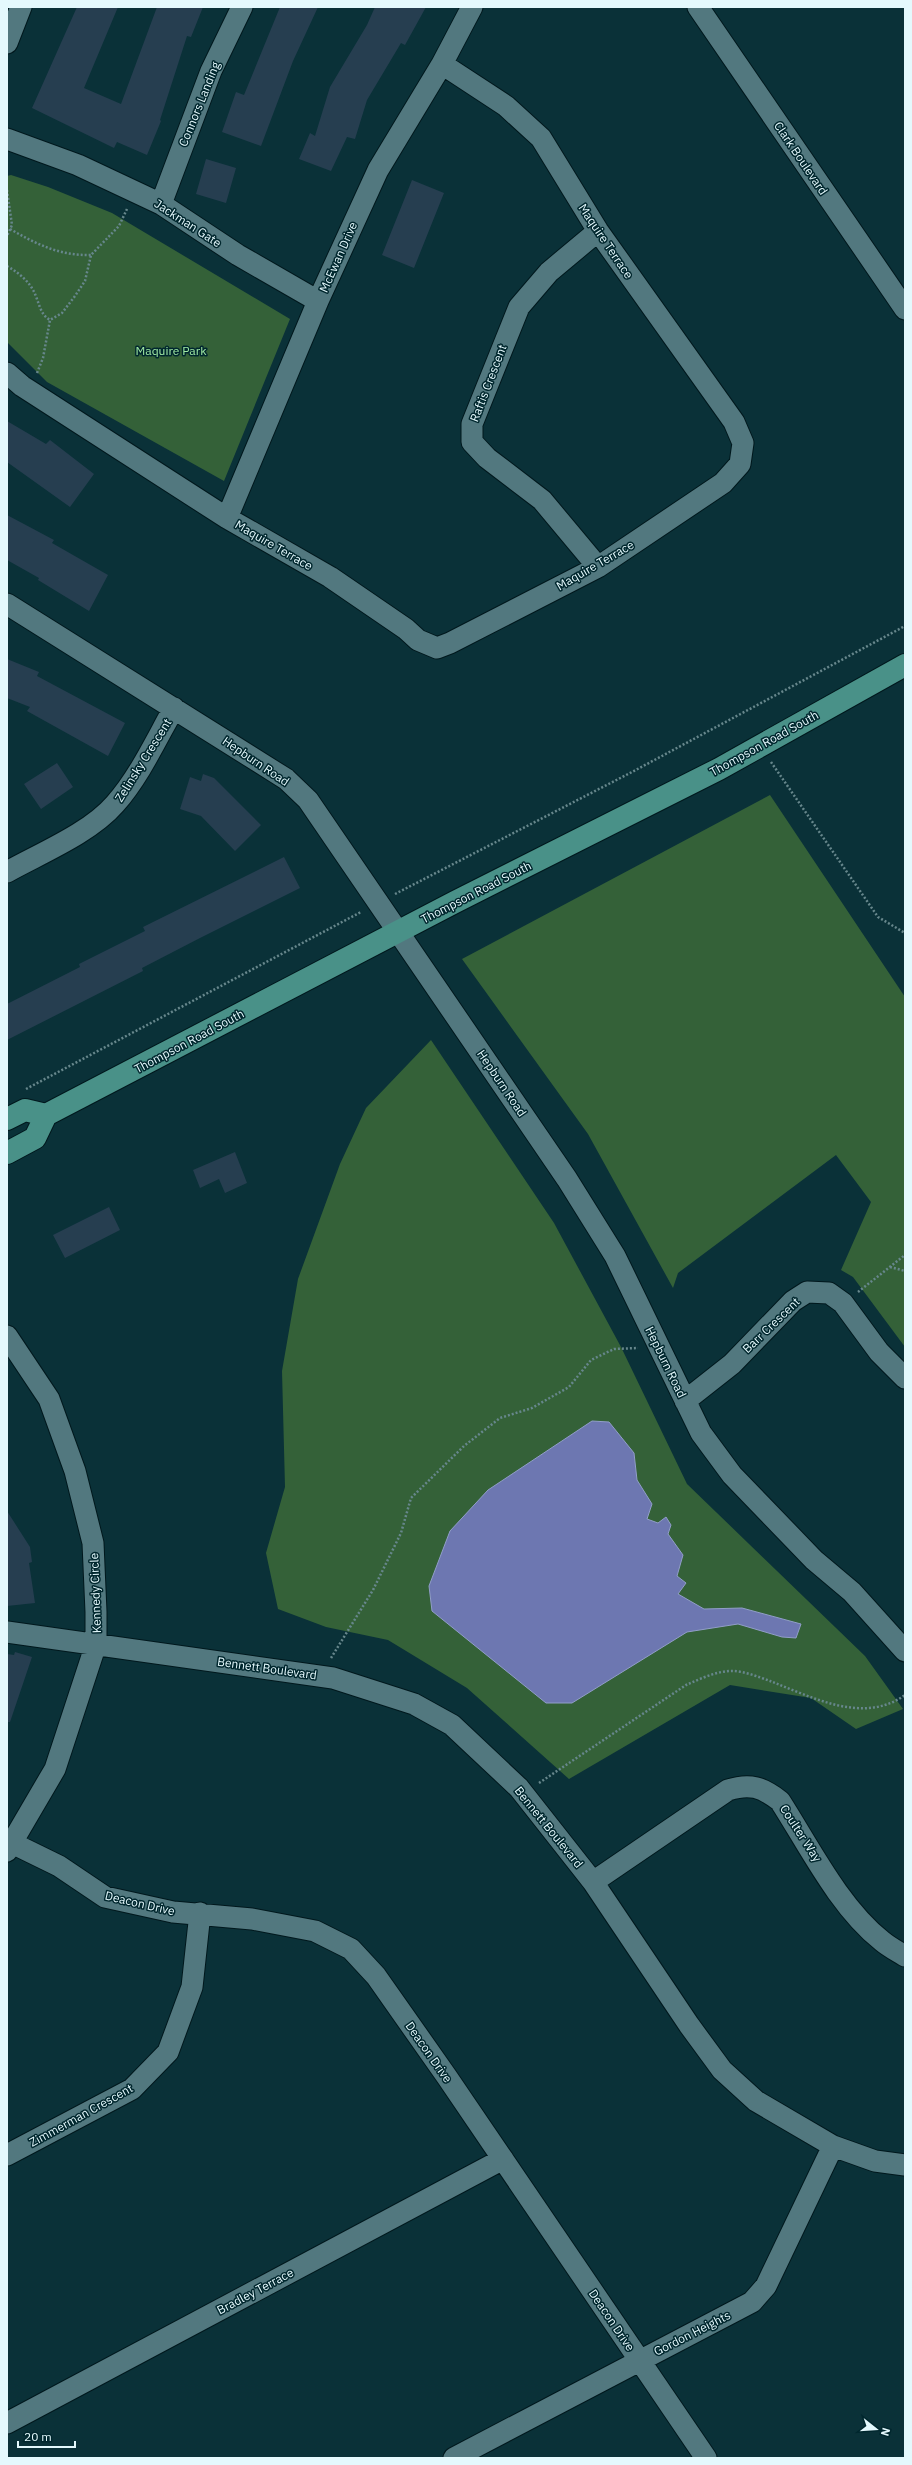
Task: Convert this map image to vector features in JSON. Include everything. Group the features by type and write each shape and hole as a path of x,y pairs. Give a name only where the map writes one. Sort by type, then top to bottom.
{"main road":[{"name":"Thompson Road South","path":"46,1115 398,932 760,747 905,665"},
{"path":"7,1119 24,1110 46,1115 35,1138 7,1153"}],"street":[{"path":"7,43 21,7"},
{"name":"Connors Landing","path":"161,204 211,71 242,7"},
{"name":"McEwan Drive","path":"227,518 318,301 378,170 442,64 472,7"},
{"name":"Clark Boulevard","path":"698,7 905,309"},
{"name":"Maquire Terrace","path":"7,373 28,390 227,518 330,576 406,629 418,640 436,648 450,643 598,567 723,483 740,464 743,443 734,422 598,231 540,138 506,106 442,64"},
{"name":"Jackman Gate","path":"7,139 78,165 161,204 238,255 318,301"},
{"name":"Raftis Crescent","path":"598,231 549,272 518,307 472,424 472,442 487,458 542,500 598,567"},
{"name":"Hepburn Road","path":"7,604 286,779 308,800 567,1179 615,1256 701,1433 732,1475 814,1560 852,1592 905,1651"},
{"name":"Zelinsky Crescent","path":"7,872 93,824 114,806 125,793 174,708"},
{"name":"Barr Crescent","path":"685,1401 732,1364 793,1301 807,1292 818,1291 829,1293 843,1303 879,1352 905,1378"},
{"name":"Kennedy Circle","path":"7,1336 50,1399 75,1471 93,1543 96,1644 54,1770 9,1847"},
{"name":"Bennett Boulevard","path":"7,1632 332,1678 414,1704 452,1725 524,1794 593,1882 688,2025 722,2070 756,2101 833,2146 875,2161 905,2166"},
{"name":"Coulter Way","path":"593,1882 728,1790 753,1786 766,1790 780,1801 839,1892 860,1920 882,1941 905,1956"},
{"name":"Deacon Drive","path":"9,1847 59,1866 105,1897 173,1912 200,1913 252,1919 315,1931 351,1949 376,1976 503,2159 706,2458"},
{"name":"Zimmerman Crescent","path":"7,2155 132,2090 168,2052 192,1987 200,1913"},
{"name":"Gordon Heights","path":"454,2458 752,2302 766,2286 833,2146"},
{"name":"Bradley Terrace","path":"7,2423 503,2159"}],"path":[{"path":"7,190 12,225 7,236"},
{"path":"28,390 39,369 50,320 62,313 85,281 91,255 119,226 134,192"},
{"path":"10,229 40,246 70,255 91,255"},
{"path":"7,266 23,277 33,290 45,318 50,320"},
{"path":"22,1091 378,903 632,772 905,626"},
{"path":"760,747 878,916 905,933"},
{"path":"843,1303 905,1255"},
{"path":"890,1267 905,1271"},
{"path":"320,1676 373,1590 402,1533 411,1498 464,1446 500,1418 532,1408 569,1387 591,1360 614,1350 658,1347"},
{"path":"524,1794 686,1685 710,1675 732,1671 757,1677 834,1706 870,1709 887,1706 905,1695"}],"green space":[{"name":"Maquire Park","path":"11,175 48,187 112,213 290,319 224,481 47,382 7,342 7,176"},
{"path":"770,795 905,997 905,1347 853,1277 841,1270 871,1202 836,1155 678,1273 673,1288 588,1134 462,959"},
{"path":"431,1040 554,1223 621,1347 687,1484 865,1656 903,1709 856,1729 811,1698 730,1685 569,1779 467,1688 388,1640 326,1627 278,1609 266,1553 285,1487 282,1371 298,1279 340,1164 366,1108"}],"water":[{"path":"592,1421 609,1422 634,1453 637,1480 652,1504 647,1519 658,1523 666,1517 671,1525 668,1534 683,1555 677,1576 686,1583 678,1594 704,1609 742,1608 801,1624 796,1638 782,1637 738,1624 687,1632 572,1703 546,1703 432,1611 429,1586 450,1531 488,1490"}],"building":[{"path":"77,7 118,7 84,88 121,104 157,7 203,7 191,37 187,36 160,120 161,121 147,155 117,142 114,148 32,108"},
{"path":"280,7 318,7 293,61 261,146 222,132 236,92 244,95"},
{"path":"375,7 426,7 405,45 401,43 367,100 355,139 347,137 331,171 299,159 310,133 315,136 330,87 367,25"},
{"path":"206,159 236,168 226,203 196,194"},
{"path":"412,180 444,193 414,268 382,255"},
{"path":"7,421 46,444 50,440 94,474 70,507 7,462"},
{"path":"7,515 54,540 52,543 108,575 89,611 38,580 39,578 7,560"},
{"path":"7,659 39,672 37,676 125,723 108,756 27,711 30,707 7,698"},
{"path":"57,763 73,787 41,809 24,784"},
{"path":"203,774 214,778 261,825 235,851 201,816 180,809 190,777 201,781"},
{"path":"284,857 300,888 142,968 143,971 7,1040 7,1004 80,967 79,964 145,931 143,927"},
{"path":"235,1152 247,1183 225,1193 219,1179 200,1188 193,1170"},
{"path":"109,1207 120,1230 65,1258 53,1235"},
{"path":"7,1511 30,1547 32,1562 29,1563 35,1603 7,1606"},
{"path":"15,1652 32,1657 10,1722 7,1722 7,1654 14,1655"}]}
